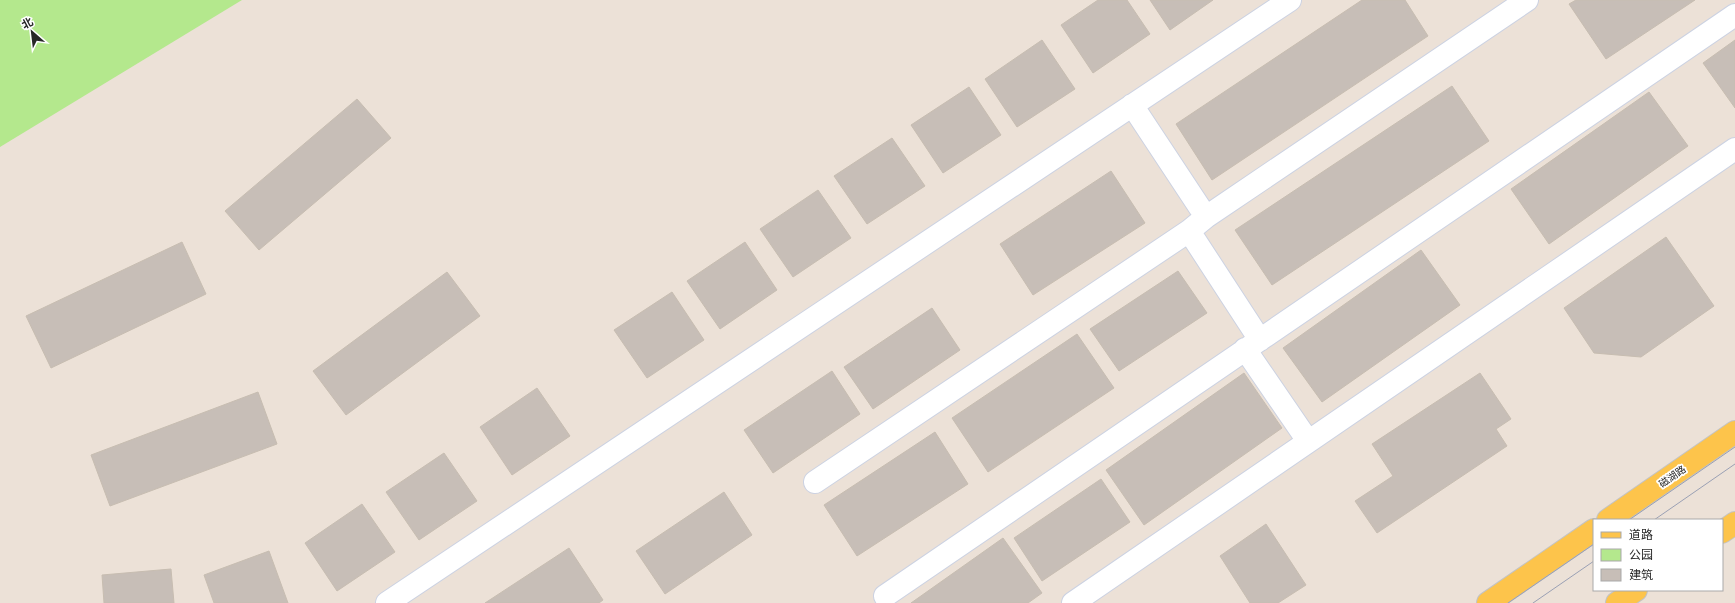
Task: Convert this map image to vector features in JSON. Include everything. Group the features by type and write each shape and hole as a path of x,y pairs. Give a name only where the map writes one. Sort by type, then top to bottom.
{"main road":[{"name":"磁湖路","path":"1609,519 1735,432"},
{"path":"1723,531 1735,523"},
{"path":"1488,603 1593,531"},
{"path":"1617,603 1635,591"}],"street":[{"path":"387,603 1290,0"},
{"path":"815,482 1188,231 1206,217 1527,0"},
{"path":"885,596 1735,15"},
{"path":"1132,105 1206,217"},
{"path":"1073,603 1735,149"},
{"path":"1188,231 1308,441"}],"green space":[{"path":"0,0 242,0 0,147"}],"building":[{"path":"1098,0 1127,0 1150,34 1093,73 1061,25"},
{"path":"1150,0 1213,0 1170,30"},
{"path":"1362,0 1405,0 1428,36 1212,180 1176,124"},
{"path":"1576,0 1695,0 1606,59 1569,4"},
{"path":"1042,40 1075,89 1017,127 985,79"},
{"path":"1735,40 1735,108 1703,63"},
{"path":"1452,86 1489,141 1272,285 1235,230"},
{"path":"969,87 1001,135 943,173 911,125"},
{"path":"1649,92 1688,146 1549,244 1511,189"},
{"path":"357,99 391,138 259,250 225,211"},
{"path":"892,138 925,186 867,224 834,176"},
{"path":"1111,171 1145,223 1033,295 1000,244"},
{"path":"818,190 851,238 793,277 760,229"},
{"path":"1666,237 1714,306 1641,357 1594,353 1564,308"},
{"path":"182,242 206,294 51,368 26,316"},
{"path":"745,242 777,290 720,329 687,281"},
{"path":"1421,250 1460,305 1322,402 1283,348"},
{"path":"1178,271 1207,313 1119,371 1090,329"},
{"path":"447,272 480,316 346,415 313,371"},
{"path":"672,292 704,340 647,378 614,330"},
{"path":"932,308 960,350 873,409 844,367"},
{"path":"1077,334 1114,388 988,472 952,418"},
{"path":"832,371 860,414 773,473 744,430"},
{"path":"1244,373 1282,428 1144,525 1106,470"},
{"path":"1480,373 1511,419 1496,429 1507,446 1377,533 1355,501 1393,476 1372,444"},
{"path":"537,388 570,436 512,475 480,427"},
{"path":"258,392 277,444 110,506 91,455"},
{"path":"935,432 968,484 857,556 824,505"},
{"path":"444,453 477,501 419,540 386,492"},
{"path":"1101,479 1130,522 1042,581 1014,538"},
{"path":"724,492 752,535 665,594 636,551"},
{"path":"362,504 395,552 337,591 305,543"},
{"path":"1266,524 1306,585 1278,603 1250,603 1220,556"},
{"path":"1003,538 1042,593 1028,603 911,603"},
{"path":"569,548 603,600 599,603 485,603"},
{"path":"269,551 288,603 214,603 204,575"},
{"path":"171,569 174,603 104,603 102,575"}],"tram line":[{"path":"1630,519 1735,447"},
{"path":"1655,519 1735,464"},
{"path":"1508,603 1593,545"},
{"path":"1533,603 1593,562"}]}
